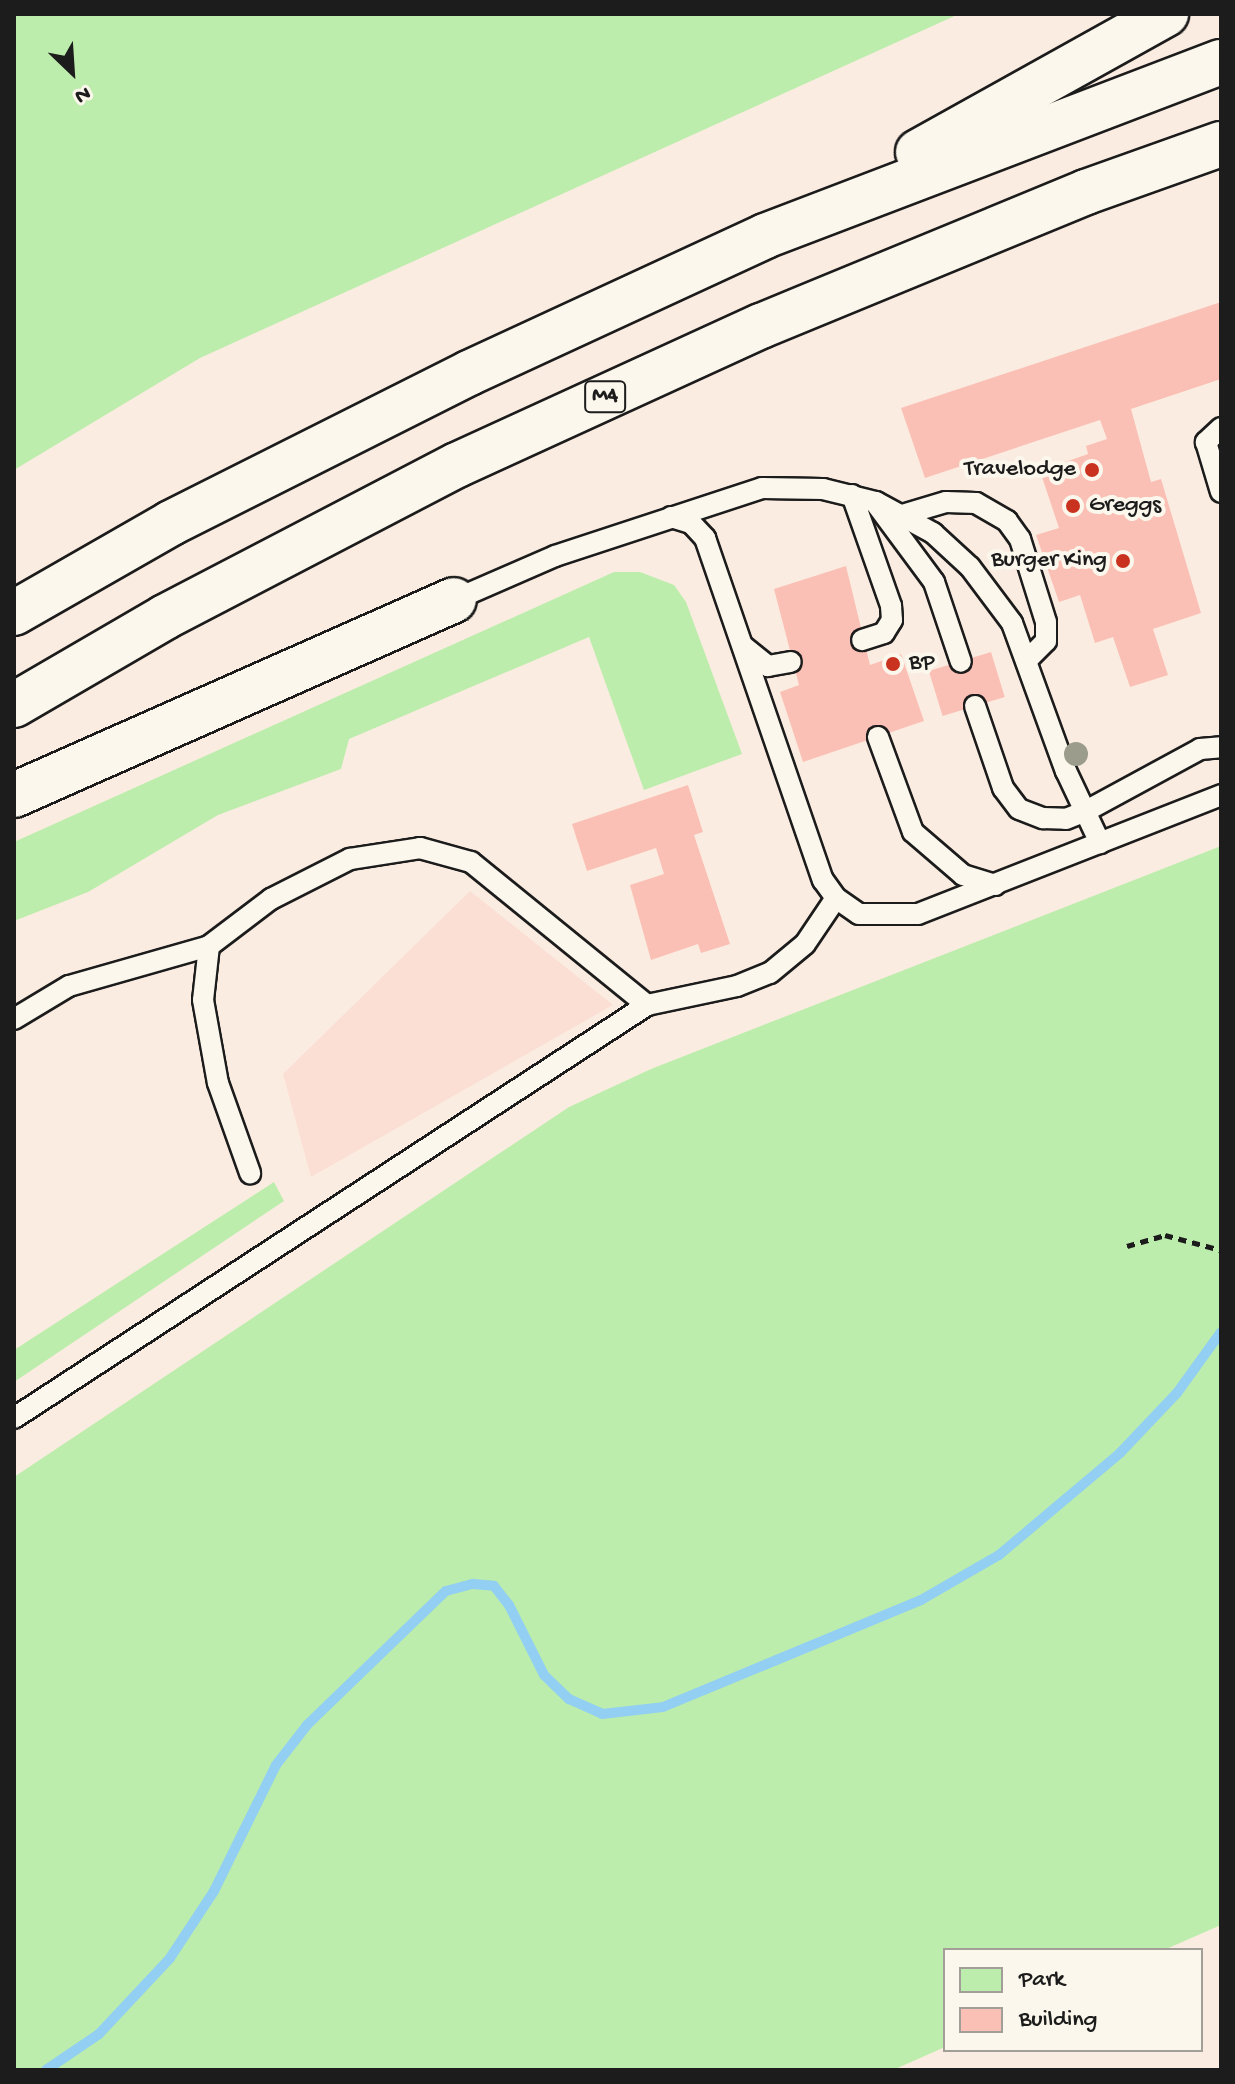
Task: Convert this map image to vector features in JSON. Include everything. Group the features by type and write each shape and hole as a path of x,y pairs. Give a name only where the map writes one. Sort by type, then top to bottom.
{"highway":[{"path":"765,236 1166,14"},
{"path":"14,613 171,523 469,373 765,236 1221,62"},
{"name":"M4","path":"14,705 165,617 457,465 761,326 1086,192 1221,144"},
{"path":"14,795 454,600"}],"lane":[{"path":"1221,428 1206,442 1221,492"},
{"path":"454,600 555,556 762,488 790,486 852,495 876,502 933,533 970,567 1012,623 1029,658 1050,730 1100,843"},
{"path":"852,495 891,606 892,620 884,633 862,640"},
{"path":"876,502 934,582 961,662"},
{"path":"902,515 946,502 976,503 1007,521 1020,539 1046,622 1046,641 1029,658"},
{"path":"671,517 691,523 705,538 823,880 836,898 859,914 918,914 1221,795"},
{"path":"741,643 768,666 791,662"},
{"path":"975,706 1003,788 1019,809 1043,818 1066,819 1200,749 1221,747"},
{"path":"878,737 913,832 963,875 996,885"},
{"path":"14,1019 69,986 209,946 271,899 350,859 420,848 471,862 647,1005"},
{"path":"14,1418 647,1005 737,986 770,973 805,944 836,898"},
{"path":"209,946 203,1000 218,1083 250,1173"}],"path":[{"path":"1127,1246 1165,1235 1221,1250"}],"shaded area":[{"path":"470,891 613,1005 311,1177 283,1074"}],"green space":[{"path":"14,14 959,14 200,358 14,470"},
{"path":"614,572 640,572 674,585 686,602 742,754 644,790 589,637 349,739 341,769 218,815 88,892 14,921 14,842"},
{"path":"1221,846 1221,1925 1169,1948 943,1948 943,2048 893,2070 14,2070 14,1477 569,1107 651,1069"},
{"path":"274,1182 284,1201 14,1382 14,1350"}],"building":[{"path":"1221,302 1221,379 1131,409 1151,482 1161,479 1201,613 1153,629 1168,675 1130,687 1113,637 1095,643 1080,595 1059,602 1036,535 1059,528 1040,471 1088,454 1086,446 1107,439 1100,420 925,478 901,408"},
{"path":"846,566 870,665 901,654 924,721 803,762 780,692 799,685 774,589"},
{"path":"991,652 1005,697 943,716 929,671"},
{"path":"688,785 703,832 694,835 730,944 701,953 698,944 651,960 630,885 664,874 656,848 587,871 572,824"}],"waterway":[{"path":"46,2070 99,2034 170,1958 214,1891 276,1765 307,1725 446,1591 473,1584 494,1586 509,1605 544,1675 569,1699 602,1714 663,1707 921,1600 999,1555 1120,1453 1177,1393 1221,1332"}],"place":[{"name":"Travelodge","path":"1092,470"},
{"name":"Greggs","path":"1073,506"},
{"name":"Burger King","path":"1123,561"},
{"name":"BP","path":"893,664"}]}
